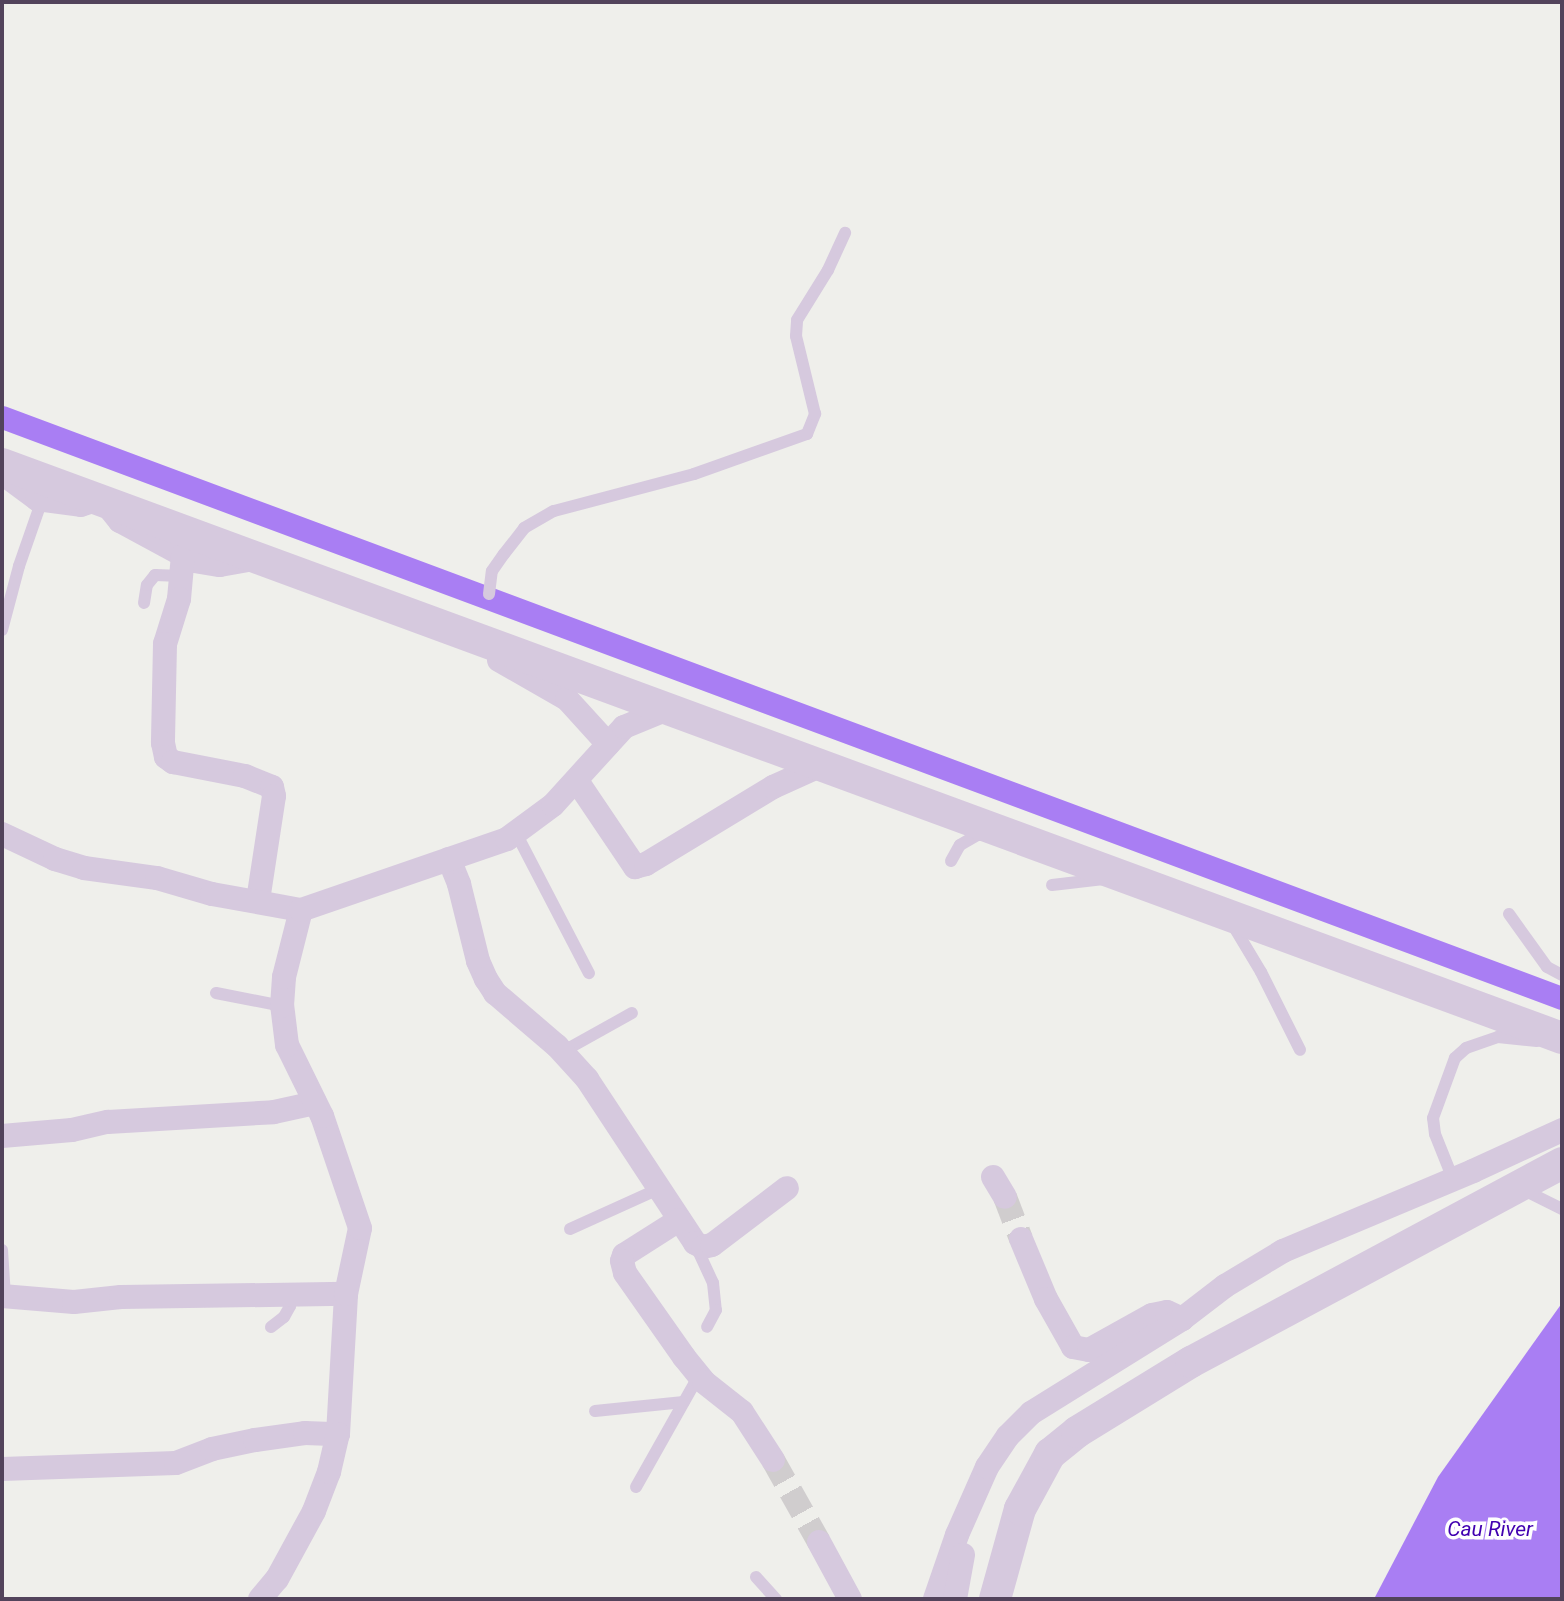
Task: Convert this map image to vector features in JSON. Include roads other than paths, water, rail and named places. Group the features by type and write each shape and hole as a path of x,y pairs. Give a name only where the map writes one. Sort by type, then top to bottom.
{"street":[{"path":"2,464 259,557 482,633 670,708 1562,1040"},
{"path":"2,473 15,485 42,500 81,505 103,500"},
{"path":"103,500 120,521 182,566"},
{"path":"182,566 194,561 220,565 259,557"},
{"path":"182,566 179,599 165,644 163,743 166,757 173,762 245,776 272,787 272,807 258,901"},
{"path":"482,633 488,651 567,699 608,744"},
{"path":"2,834 55,859 84,868 157,878 212,894 301,909 496,844 516,833 553,805 624,727 670,708"},
{"path":"577,781 635,867 646,864 773,787 822,765"},
{"path":"449,859 459,884 478,961 486,979 495,993 562,1052 587,1079 695,1243 703,1247 712,1245 787,1188"},
{"path":"260,1599 277,1579 314,1511 329,1472 338,1434 346,1294 360,1228 348,1186 315,1103 287,1045 282,1006 288,953 301,909"},
{"path":"2,1136 72,1130 108,1122 274,1112 315,1103"},
{"path":"936,1599 957,1535 987,1467 1009,1436 1031,1413 1182,1319 1225,1286 1283,1251 1562,1130"},
{"path":"995,1599 1020,1509 1050,1454 1077,1432 1191,1362 1562,1163"},
{"path":"679,1220 624,1255 622,1261 625,1273 699,1375 742,1412 773,1460"},
{"path":"1021,1239 1046,1299 1073,1347 1089,1350 1152,1315 1167,1312 1182,1319"},
{"path":"4,1296 74,1302 121,1297 291,1292 346,1294"},
{"path":"2,1469 176,1463 212,1449 255,1440 305,1433 338,1434"},
{"path":"955,1599 973,1503"},
{"path":"819,1542 850,1599"}],"lane":[{"path":"489,594 492,571 524,528 554,511 694,474 807,434 815,414 796,336 797,320 828,270 845,233"},
{"path":"2,630 19,566 42,500"},
{"path":"144,603 147,585 155,575 182,566"},
{"path":"516,833 589,973"},
{"path":"951,861 960,845 977,835 1009,834"},
{"path":"1052,885 1122,876"},
{"path":"1225,913 1262,972 1300,1050"},
{"path":"1509,914 1547,967 1562,975"},
{"path":"216,993 282,1006"},
{"path":"562,1052 632,1013"},
{"path":"1453,1179 1435,1134 1433,1118 1455,1058 1466,1048 1497,1037 1562,1040"},
{"path":"1519,1188 1562,1209"},
{"path":"570,1229 658,1189"},
{"path":"695,1243 713,1283 716,1310 708,1327"},
{"path":"2,1250 4,1296"},
{"path":"271,1327 284,1317 290,1306 291,1292"},
{"path":"636,1487 699,1375"},
{"path":"595,1411 684,1402"},
{"path":"756,1577 776,1599"}],"water":[{"name":"Cau River","path":"1562,1303 1562,1599 1374,1599 1438,1477"}],"waterway":[{"path":"2,417 1562,998"}],"tunnel":[{"path":"1005,1197 1021,1239"},
{"path":"773,1460 819,1542"}]}
